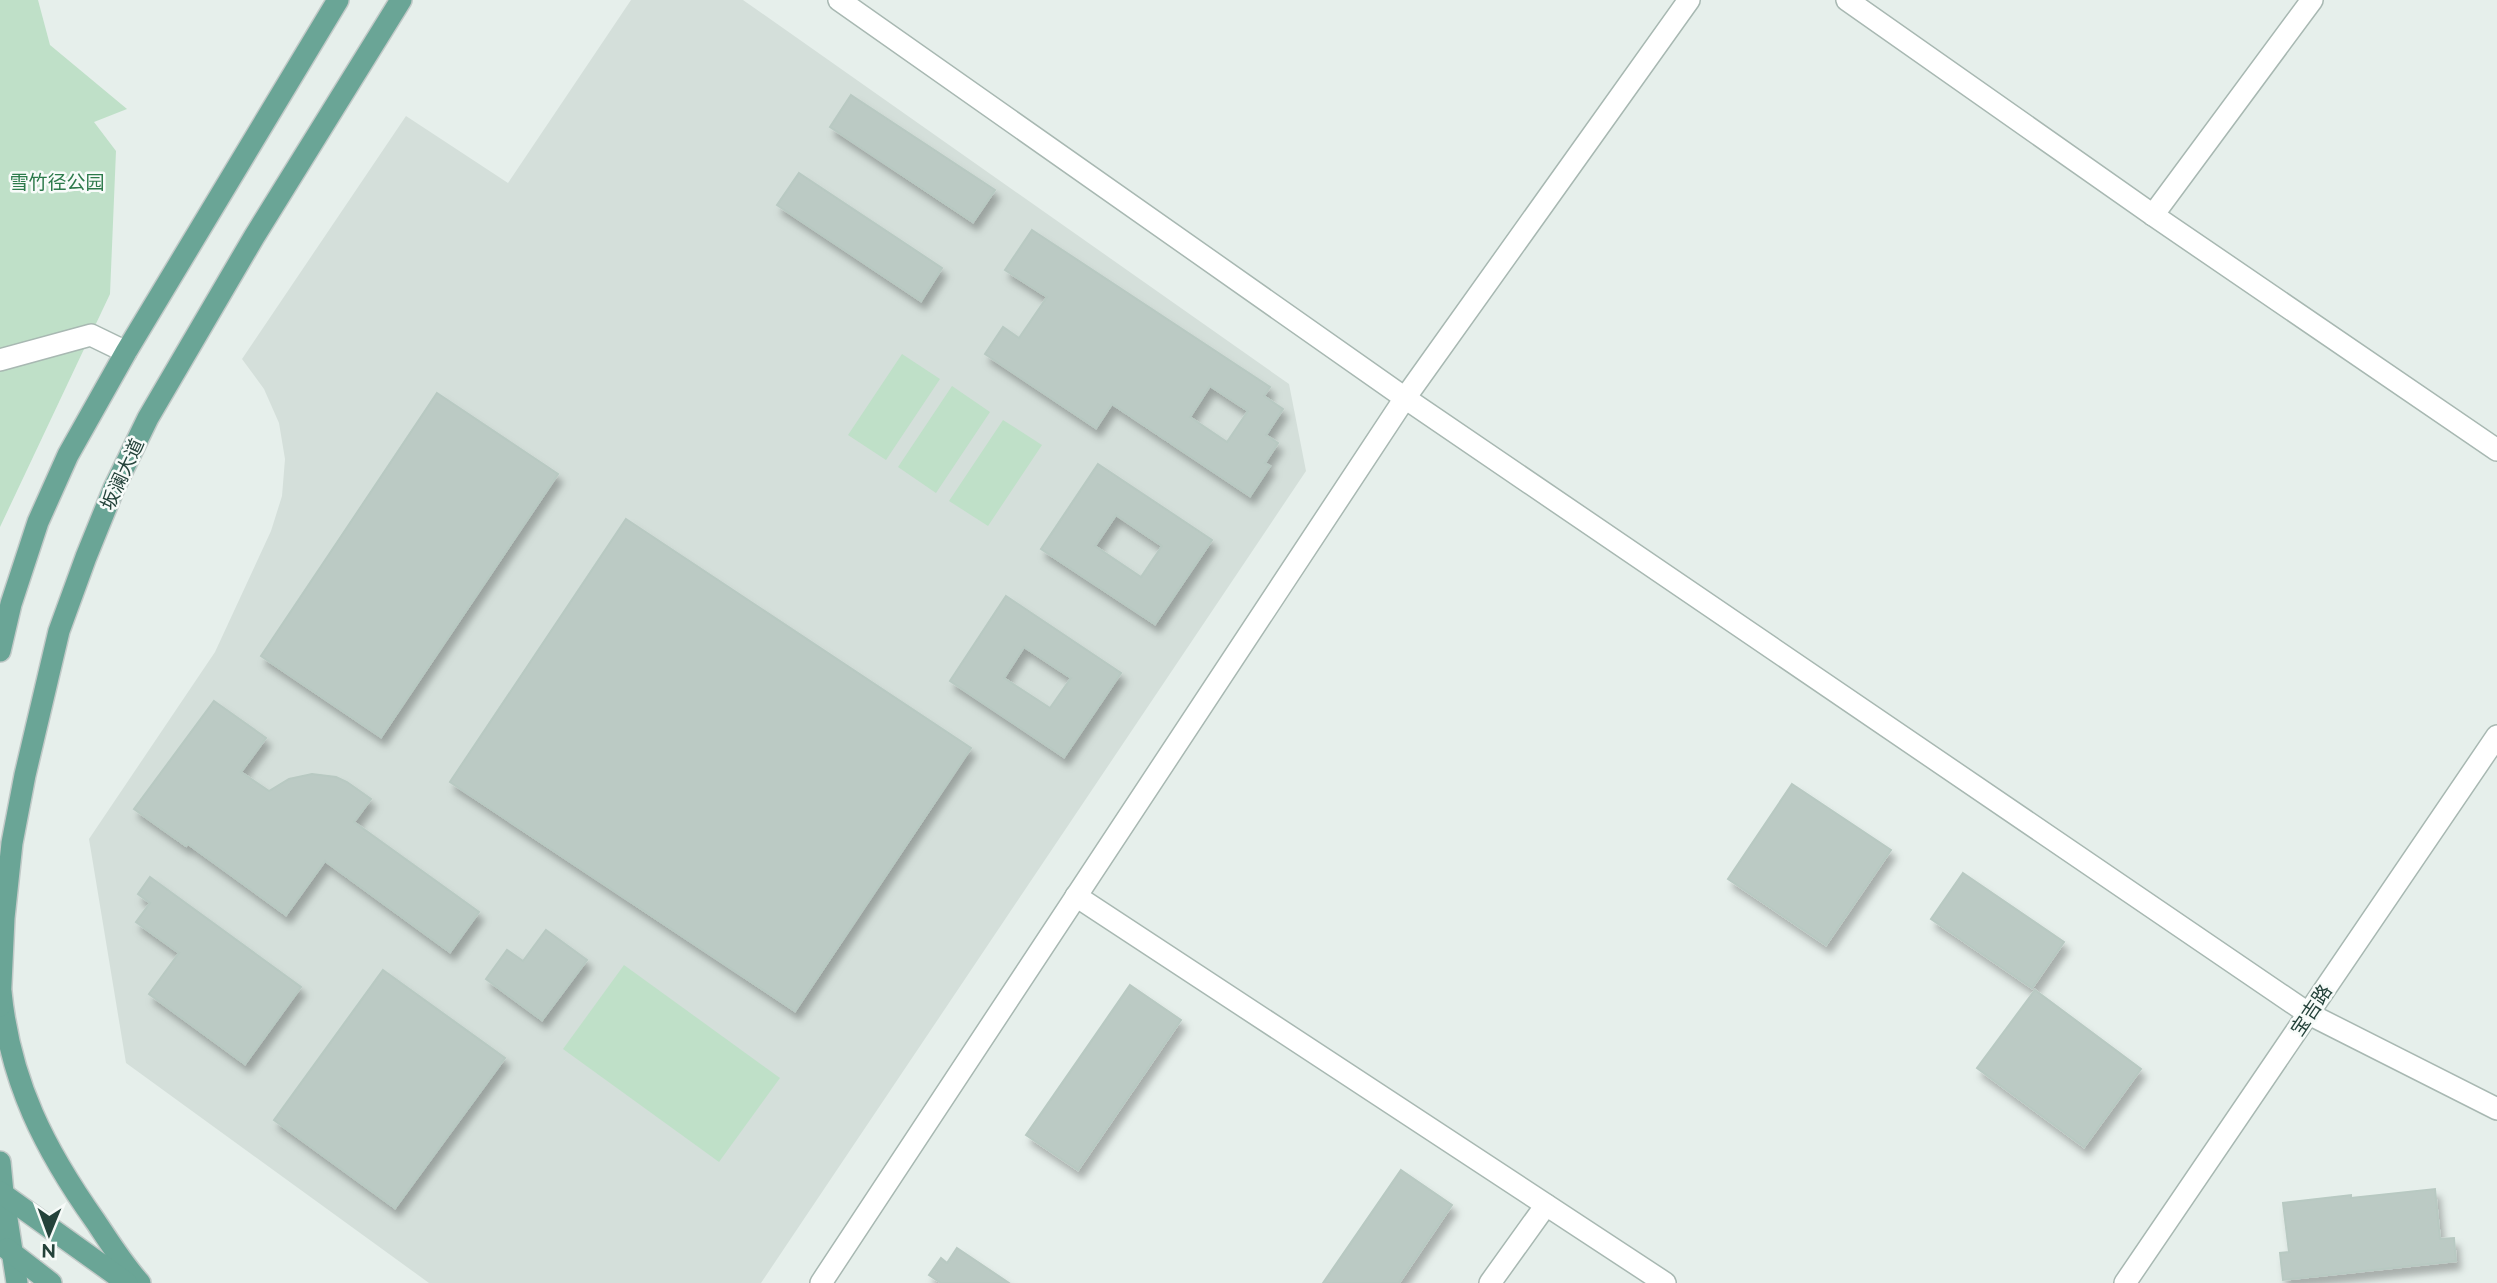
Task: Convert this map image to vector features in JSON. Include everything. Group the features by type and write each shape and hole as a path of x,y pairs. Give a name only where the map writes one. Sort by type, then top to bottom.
{"main road":[{"path":"0,651 11,604 38,522 68,454 126,352 338,0"},
{"name":"坂澜大道","path":"0,1006 4,918 12,844 25,775 59,631 114,488 148,418 190,345 401,0"},
{"path":"1,987 9,1044 43,1140 60,1171 140,1283"},
{"path":"0,1162 6,1248 17,1283"},
{"path":"1,1193 127,1283"},
{"path":"6,1248 51,1283"}],"street":[{"path":"839,0 1405,398 2309,1014 2497,1108"},
{"path":"821,1283 1405,398 1689,0"},
{"path":"1847,0 2153,215 2497,450"},
{"path":"2153,215 2312,0"},
{"path":"0,360 91,335 126,352"},
{"name":"宝吉路","path":"2125,1283 2497,736"},
{"path":"1076,896 1665,1283"},
{"path":"1490,1283 1546,1205"}],"shaded area":[{"path":"631,0 743,0 1289,384 1306,471 761,1283 429,1283 126,1063 89,839 215,652 271,531 282,496 285,459 279,423 264,389 242,359 406,116 508,183"}],"green space":[{"name":"雪竹径公园","path":"0,0 38,0 50,45 127,109 94,122 116,151 110,294 0,527"},
{"path":"902,354 940,379 886,460 848,435"},
{"path":"952,386 990,412 936,493 898,467"},
{"path":"1003,420 1042,445 988,526 949,501"},
{"path":"624,965 780,1078 719,1162 563,1049"}],"building":[{"path":"851,95 995,190 973,222 830,127"},
{"path":"799,173 942,268 921,301 777,205"},
{"path":"1032,230 1270,387 1264,396 1283,409 1266,435 1278,443 1265,463 1270,466 1250,496 1112,404 1096,428 985,354 1003,327 1019,338 1047,297 1005,270","holes":["1210,386 1248,411 1227,442 1190,417"]},
{"path":"437,393 558,474 381,737 261,656"},
{"path":"1098,464 1212,540 1155,624 1041,549","holes":["1116,515 1162,546 1141,577 1095,546"]},
{"path":"626,519 971,748 795,1011 450,782"},
{"path":"1006,596 1121,673 1064,757 950,681","holes":["1024,647 1071,678 1050,708 1004,678"]},
{"path":"214,701 266,738 241,772 269,791 289,779 312,774 336,777 347,782 371,799 354,822 479,912 450,952 325,861 286,915 188,844 186,846 134,809"},
{"path":"1792,784 1891,850 1826,945 1728,879"},
{"path":"1963,873 2064,942 2032,988 1931,919"},
{"path":"150,877 301,987 245,1064 149,994 179,953 136,922 150,903 138,894"},
{"path":"546,930 587,960 542,1020 486,979 507,950 523,961"},
{"path":"383,970 505,1058 395,1208 274,1120"},
{"path":"1130,985 1181,1020 1078,1170 1026,1135"},
{"path":"2035,990 2141,1069 2084,1147 1977,1068"},
{"path":"1401,1170 1452,1205 1399,1283 1323,1283"},
{"path":"2435,1189 2440,1239 2454,1238 2456,1261 2283,1280 2280,1253 2289,1252 2283,1203"},
{"path":"957,1248 1009,1283 941,1283 929,1275 941,1258 947,1263"}]}
